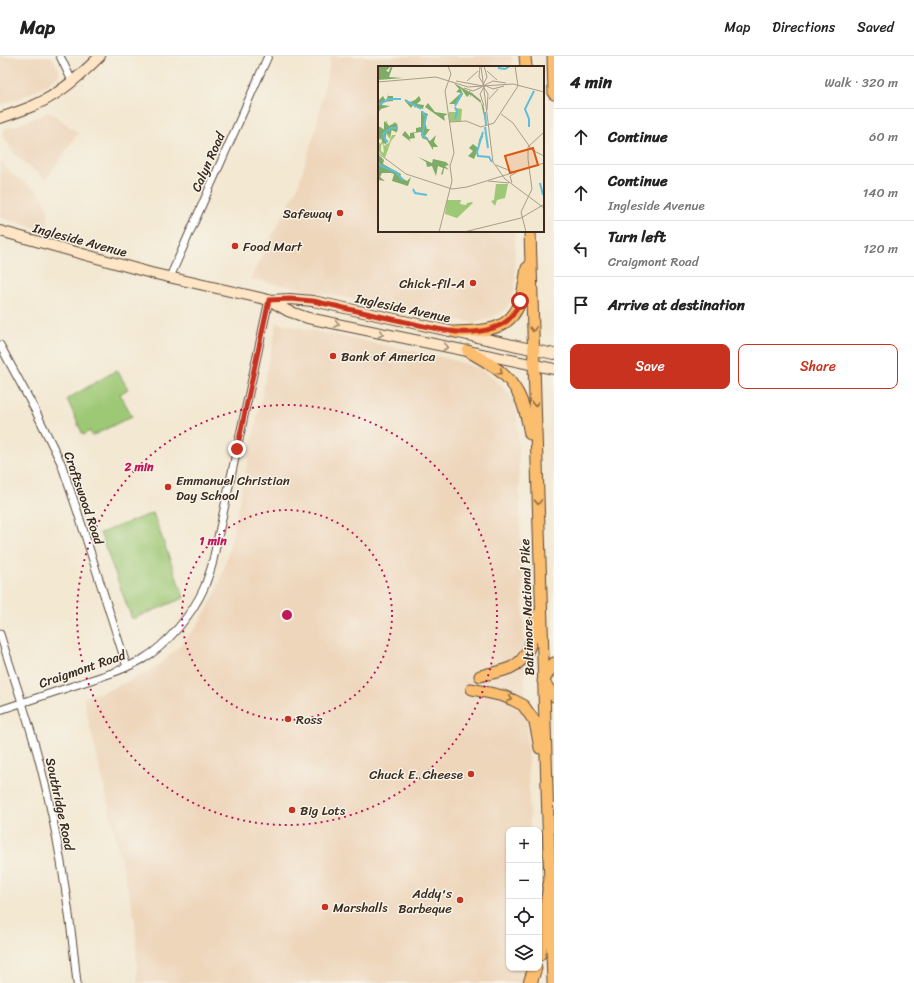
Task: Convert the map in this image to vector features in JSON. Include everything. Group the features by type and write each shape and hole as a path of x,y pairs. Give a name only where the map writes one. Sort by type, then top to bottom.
{"highway":[{"path":"542,935 550,884"},
{"path":"530,983 534,971"}],"main road":[{"path":"0,118 36,105 51,96 72,81 100,56"},
{"path":"525,56 526,66"},
{"path":"553,56 554,94"},
{"name":"Ingleside Avenue","path":"0,231 144,271 269,300 290,299 313,301 554,354"},
{"name":"Baltimore National Pike","path":"530,232 553,983"},
{"path":"455,332 480,332 494,328 511,318 520,301 531,248"},
{"name":"Ingleside Avenue","path":"269,300 288,311 308,318 554,369"},
{"path":"468,351 494,366 512,384 520,396 526,412 536,463"},
{"path":"480,676 509,668 518,664 525,657 533,638 541,595"},
{"path":"554,663 543,681 554,696"},
{"path":"472,689 504,696 523,705 535,722 547,781"}],"street":[{"path":"60,56 72,81"},
{"name":"Calyn Road","path":"170,277 268,56"},
{"name":"Craigmont Road","path":"0,710 109,674 144,658 172,635 196,603 204,588 217,546 269,300"},
{"name":"Craftswood Road","path":"0,345 35,410 61,463 127,667"},
{"name":"Southridge Road","path":"0,634 41,767 56,835 69,918 77,983"}],"shaded area":[{"path":"0,56 52,56 59,70 59,75 49,83 29,94 0,105"},
{"path":"331,56 512,56 512,66 378,66 378,232 515,232 515,286 512,301 503,312 492,318 474,323 250,279 298,186 316,128"},
{"path":"49,111 78,133 46,180 14,153 3,133 4,129 35,118"},
{"path":"0,161 13,175 37,190 42,196 48,212 47,225 44,228 39,229 0,217"},
{"path":"277,323 446,358 479,368 491,376 510,395 517,407 530,827 506,827 506,971 526,971 522,983 138,983 135,920 83,697 114,688 142,675 156,667 180,646 194,630 216,593 231,542"}],"green space":[{"path":"117,370 128,389 120,394 132,416 92,436 90,431 83,435 67,399"},
{"path":"153,513 184,598 132,619 100,533"}],"place":[{"name":"Safeway","path":"340,213"},
{"name":"Food Mart","path":"235,246"},
{"name":"Chick-fil-A","path":"473,283"},
{"name":"Bank of America","path":"333,356"},
{"name":"Emmanuel Christian Day School","path":"168,487"},
{"name":"Ross","path":"288,719"},
{"name":"Chuck E. Cheese","path":"471,774"},
{"name":"Big Lots","path":"292,810"},
{"name":"Addy's Barbeque","path":"460,900"},
{"name":"Marshalls","path":"325,907"}],"route":[{"path":"237,449 269,300 290,299 313,301 455,332 480,332 503,324 511,318 520,301"}]}
